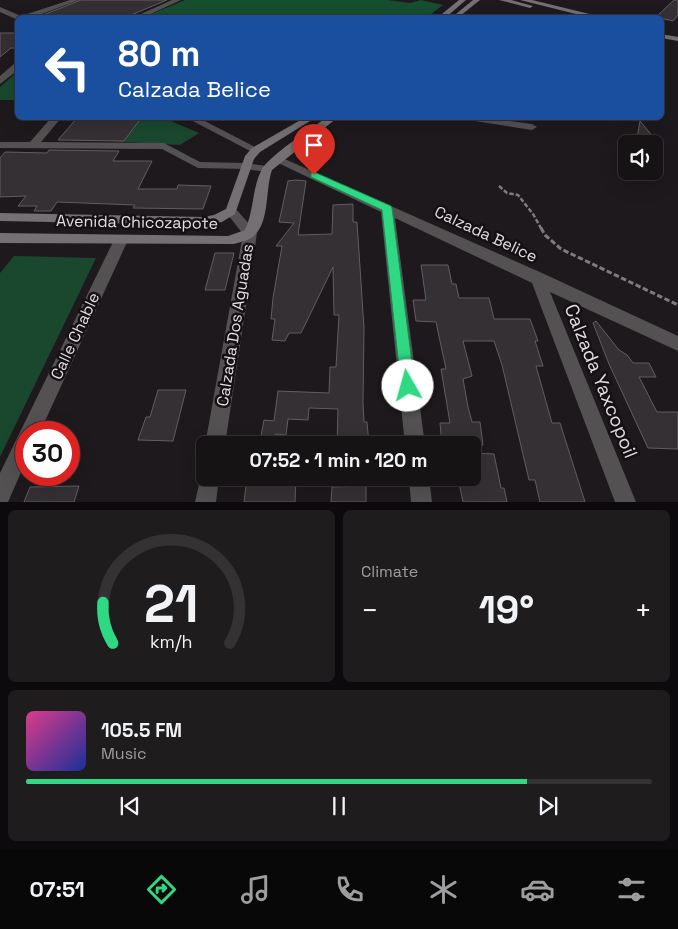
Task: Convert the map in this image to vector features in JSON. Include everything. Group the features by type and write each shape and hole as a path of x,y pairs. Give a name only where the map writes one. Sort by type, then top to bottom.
{"main road":[{"path":"444,15 463,0"},
{"path":"458,15 476,0"},
{"path":"502,0 567,15"},
{"path":"523,0 590,15"},
{"path":"664,31 678,34"},
{"path":"664,37 678,39"},
{"path":"250,158 307,120"},
{"path":"250,233 257,218 263,180 267,169 329,120"},
{"name":"Avenida Chicozapote","path":"1,218 217,220 231,212 250,158"},
{"name":"Avenida Chicozapote","path":"0,238 229,241 250,233"}],"street":[{"path":"32,15 76,0"},
{"path":"141,15 178,0"},
{"path":"0,9 15,16"},
{"path":"0,81 15,68"},
{"path":"34,144 54,120"},
{"path":"195,120 267,169"},
{"path":"488,120 532,127"},
{"path":"0,145 164,146 198,165 250,158"},
{"name":"Calzada Belice","path":"278,159 538,277 678,344"},
{"path":"387,208 414,436"},
{"name":"Calzada Dos Aguadas","path":"216,436 250,233 231,212"},
{"name":"Calle Chable","path":"35,421 121,240"},
{"name":"Calzada Yaxcopoil","path":"538,277 626,502"},
{"path":"0,496 15,464"},
{"path":"205,502 208,486"},
{"path":"420,486 422,502"}],"path":[{"path":"499,186 507,193 518,195 533,214 545,235 561,249 678,305"}],"green space":[{"path":"185,0 388,0 410,3 421,0 443,5 430,15 149,15"},
{"path":"15,74 15,100 0,100 0,87"},
{"path":"109,120 169,120 199,133 180,145 92,140"},
{"path":"14,256 96,258 17,421 15,421 15,426 0,457 0,273"}],"building":[{"path":"81,0 167,0 131,15 43,15"},
{"path":"674,0 678,0 678,15 673,21 664,19 664,15 658,15"},
{"path":"0,33 15,33 15,48 11,48 0,57"},
{"path":"75,120 140,120 124,141 58,140"},
{"path":"640,121 652,135 638,135"},
{"path":"49,150 119,151 113,161 152,161 138,189 177,189 178,185 211,186 203,209 133,208 135,205 57,202 51,211 34,211 37,206 18,206 26,196 0,197 0,158 5,152 47,153"},
{"path":"288,181 306,181 298,235 332,234 333,205 353,204 353,222 357,222 364,328 364,422 367,422 368,436 337,436 338,409 309,408 308,420 288,419 286,435 261,436 264,420 274,421 278,391 329,393 330,367 336,367 339,315 334,315 333,267 301,333 289,333 285,341 272,340 275,319 271,319 273,298 282,246 276,246 294,223 279,222"},
{"path":"215,253 234,253 225,290 205,290"},
{"path":"421,265 448,265 452,284 456,284 459,298 489,298 494,319 530,319 538,341 535,341 543,366 536,366 552,423 560,423 585,502 540,502 535,480 529,480 502,365 494,341 463,341 472,376 463,379 468,407 472,422 480,422 483,445 481,445 481,436 441,436 440,423 450,423 441,369 446,369 436,322 416,321 413,300 426,300"},
{"path":"596,321 619,350 627,355 633,363 649,363 656,377 639,377 657,412 678,412 678,449 648,448 609,364 593,323"},
{"path":"158,390 186,390 173,441 138,440 146,417 150,417"},
{"path":"481,453 494,454 501,488 504,488 507,502 463,502 460,486 481,486"},
{"path":"79,486 74,502 24,502 30,487"},
{"path":"246,486 296,486 295,502 244,502"},
{"path":"366,486 366,502 331,502 332,487"}],"route":[{"path":"314,175 387,208 408,386"}]}
